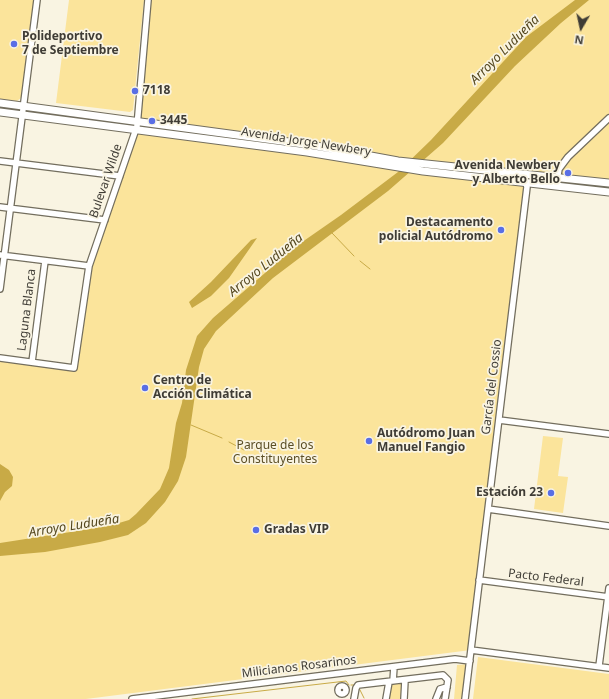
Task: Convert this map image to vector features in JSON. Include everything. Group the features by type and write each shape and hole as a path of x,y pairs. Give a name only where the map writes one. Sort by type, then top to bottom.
{"main road":[{"name":"Avenida Jorge Newbery","path":"0,103 311,146 398,161 609,182"},
{"name":"Avenida Jorge Newbery","path":"0,112 307,152 391,167 609,192"}],"street":[{"path":"0,289 2,256 23,115 37,0"},
{"name":"Bulevar Wilde","path":"32,362 74,368 89,266 136,130 148,0"},
{"path":"556,186 560,169 568,156 609,118"},
{"path":"0,161 120,176"},
{"name":"García del Cossio","path":"465,699 527,187 524,173"},
{"path":"0,207 105,220"},
{"path":"2,256 89,266"},
{"name":"Laguna Blanca","path":"32,362 44,261"},
{"path":"0,358 32,362"},
{"path":"499,420 609,434"},
{"path":"488,509 609,526"},
{"name":"Pacto Federal","path":"479,580 608,597"},
{"path":"599,666 609,588"},
{"path":"471,650 609,668"},
{"name":"Milicianos Rosarinos","path":"132,699 394,669 455,659 470,661"},
{"path":"386,699 398,675 394,669"},
{"path":"354,699 358,685 443,675 447,678 446,699"},
{"path":"404,699 405,680"},
{"path":"436,699 440,689 447,687"}],"green space":[{"name":"Polideportivo 7 de Septiembre","path":"0,0 34,0 21,98 17,101 0,99"},
{"path":"69,0 144,0 133,110 130,112 56,103"},
{"name":"Parque de los Constituyentes","path":"148,0 609,0 609,183 558,176 556,182 548,182 528,180 528,178 525,177 527,187 471,650 86,699 0,699 0,358 74,368 89,266 136,130"},
{"path":"33,109 130,124 130,126 32,113"},
{"path":"564,182 609,185 609,190 564,184"},
{"path":"543,436 563,438 558,476 568,477 563,513 534,509"},
{"path":"478,657 609,674 609,699 473,699"},
{"path":"469,664 465,699 454,699 457,665"},
{"path":"402,682 402,699 388,699 390,684"}],"shaded area":[{"name":"Arroyo Ludueña","path":"575,0 589,0 561,23 515,66 443,143 388,191 273,278 216,331 204,349 199,367 186,457 178,481 165,502 146,523 128,535 100,542 45,552 0,556 0,543 109,526 129,520 136,514 160,489 169,468 176,423 182,403 186,370 197,336 213,318 295,247 341,215 398,172 431,140 526,37"},
{"path":"257,238 229,278 211,296 192,308 189,302 211,282 251,240"},
{"path":"0,464 9,470 13,477 12,486 5,492 0,501"}],"waterway":[{"path":"332,233 354,256"},
{"path":"360,261 370,269"},
{"path":"191,425 222,438"},
{"path":"229,442 244,450"},
{"path":"192,699 346,681 349,685"},
{"path":"359,688 364,698"}],"place":[{"name":"Polideportivo 7 de Septiembre","path":"14,44"},
{"name":"7118","path":"135,91"},
{"name":"3445","path":"152,121"},
{"name":"Avenida Newbery y Alberto Bello","path":"568,173"},
{"name":"Destacamento policial Autódromo","path":"501,230"},
{"name":"Centro de Acción Climática","path":"145,388"},
{"name":"Autódromo Juan Manuel Fangio","path":"369,441"},
{"name":"Estación 23","path":"551,493"},
{"name":"Gradas VIP","path":"256,530"}]}
